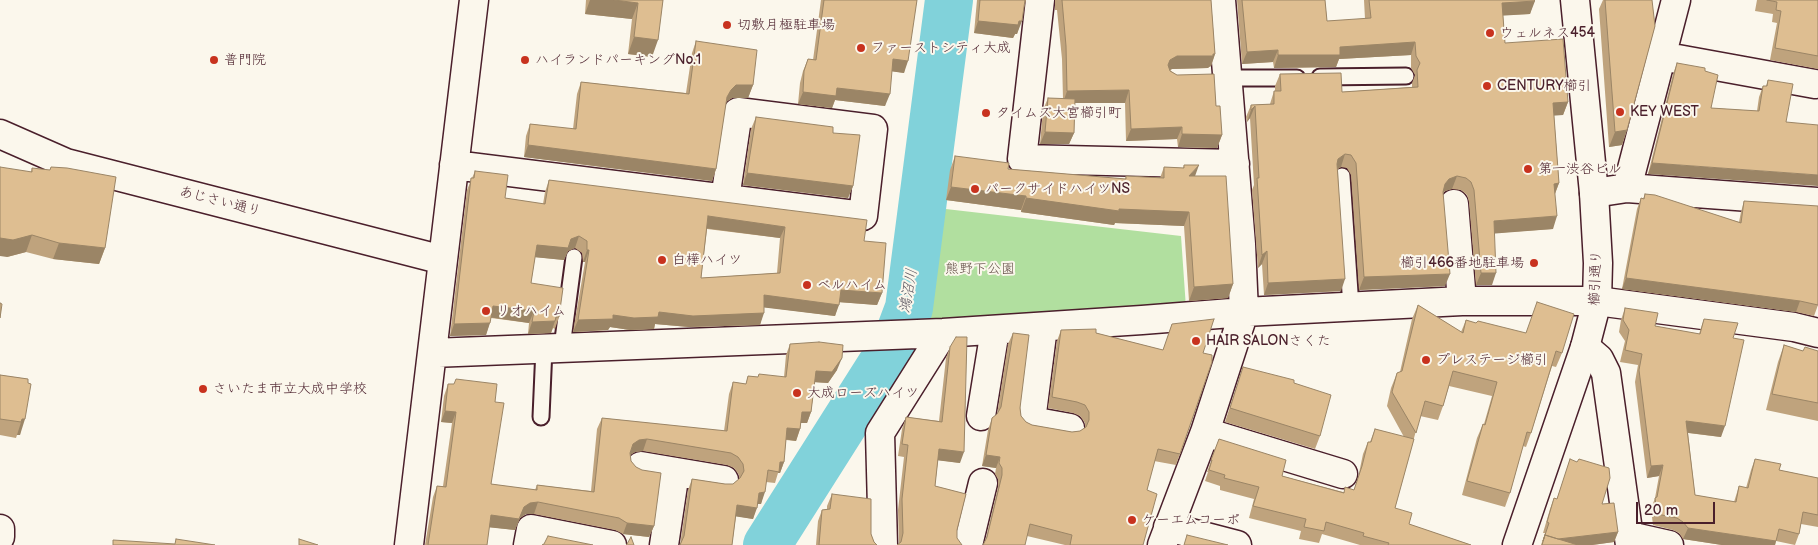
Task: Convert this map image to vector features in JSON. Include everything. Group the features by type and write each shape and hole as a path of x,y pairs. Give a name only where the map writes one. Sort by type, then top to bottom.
{"street":[{"path":"409,545 474,0"},
{"path":"1040,0 1022,159 1235,164"},
{"path":"1221,0 1219,78 1235,164 1244,312 1205,432 1165,536 1237,545"},
{"name":"櫛引通り","path":"1517,545 1585,347 1596,302 1598,263 1594,192 1575,0"},
{"path":"1627,188 1676,0"},
{"path":"1661,56 1815,84"},
{"path":"454,165 725,199 863,216 873,129 738,112 725,199"},
{"name":"あじさい通り","path":"0,134 66,163 443,260"},
{"path":"1594,192 1627,188 1818,202"},
{"path":"1454,204 1462,301"},
{"path":"432,353 995,330 1244,312 1462,301 1596,302 1794,327 1818,333"},
{"path":"1043,327 1031,421 1070,428"},
{"path":"981,416 995,330"},
{"path":"883,545 880,433 931,333"},
{"path":"1585,347 1599,359 1606,373 1629,541 1668,545"},
{"path":"1205,432 1344,474"},
{"path":"641,466 724,480"},
{"path":"664,545 675,472"},
{"path":"968,545 983,483"},
{"path":"0,528 0,537"},
{"path":"528,545 531,529 612,545"}],"lane":[{"path":"1219,78 1406,76"},
{"path":"1342,176 1351,307"},
{"path":"541,417 553,348 574,257"}],"green space":[{"name":"熊野下公園","path":"937,208 1181,236 1186,308 909,329 917,308"}],"building":[{"path":"614,0 663,0 658,40 634,37 638,3"},
{"path":"824,0 917,0 908,61 893,59 890,94 837,88 836,96 803,92 804,71 808,59 816,60"},
{"path":"980,0 1025,0 1022,21 1019,21 1018,25 978,21"},
{"path":"1062,0 1211,0 1215,54 1213,56 1177,56 1170,60 1168,65 1170,71 1177,75 1214,74 1216,106 1220,106 1222,135 1182,134 1182,127 1131,129 1129,90 1067,91"},
{"path":"1242,0 1325,0 1327,21 1371,18 1369,0 1534,0 1502,3 1505,43 1563,39 1568,102 1553,103 1559,183 1554,184 1557,216 1494,221 1496,273 1481,273 1474,190 1471,182 1466,178 1457,176 1449,179 1445,184 1443,192 1450,274 1364,277 1356,163 1351,155 1345,154 1338,159 1337,164 1345,279 1268,283 1267,251 1262,255 1255,106 1251,110 1251,105 1274,104 1274,91 1281,91 1280,74 1341,73 1342,92 1418,87 1417,70 1420,63 1416,56 1415,42 1340,47 1340,55 1278,55 1278,50 1247,52"},
{"path":"1605,0 1652,0 1655,26 1627,130 1615,132"},
{"path":"1767,0 1818,0 1818,56 1775,48 1781,11 1776,10 1777,2"},
{"path":"696,41 757,50 753,85 736,85 727,97 716,169 528,145 530,124 576,129 581,82 689,94"},
{"path":"1677,63 1705,68 1705,71 1718,75 1711,108 1759,111 1763,86 1767,86 1768,80 1793,84 1786,122 1818,125 1818,175 1652,163"},
{"path":"1048,98 1075,99 1074,133 1045,132"},
{"path":"756,117 833,127 833,133 860,135 853,186 747,173"},
{"path":"955,156 1009,163 1008,169 1126,179 1126,176 1164,178 1164,167 1184,168 1184,165 1199,165 1189,176 1226,176 1233,284 1194,287 1189,212 1119,209 1119,211 1026,198 1026,196 951,187"},
{"path":"0,167 32,172 32,168 50,170 51,167 67,168 116,177 105,248 59,243 32,235 13,240 0,238"},
{"path":"475,171 508,175 505,198 545,204 549,180 867,220 864,241 886,243 882,293 841,290 839,305 764,295 764,313 693,316 659,312 658,317 634,318 613,315 613,319 578,320 589,250 587,250 587,241 579,236 571,239 568,248 537,245 531,283 563,288 559,317 556,317 555,321 532,322 534,311 493,306 490,323 454,324 471,178 474,178","holes":["708,216 785,227 780,273 701,278"]},
{"path":"1645,194 1655,195 1741,223 1744,201 1818,206 1818,305 1626,278 1641,198 1644,199"},
{"path":"1537,302 1574,314 1562,353 1556,351 1531,433 1527,432 1510,493 1467,481 1497,382 1453,371 1443,406 1425,401 1416,433 1392,392 1397,373 1402,371 1418,305 1463,333 1466,320 1476,323 1478,321 1526,333"},
{"path":"1625,308 1658,313 1655,326 1700,334 1704,319 1738,323 1733,338 1744,340 1725,426 1686,421 1695,495 1736,502 1739,486 1748,488 1755,459 1781,464 1779,470 1818,478 1818,515 1803,512 1799,534 1779,529 1776,541 1688,528 1677,518 1657,514 1655,498 1657,497 1663,465 1651,466 1639,370 1642,354 1625,350 1629,330 1623,320"},
{"path":"1214,319 1203,353 1212,355 1212,362 1180,454 1158,449 1147,490 1157,494 1143,545 1070,545 1072,535 1030,524 1025,545 983,545 987,537 1002,475 1002,468 999,463 1000,457 986,455 992,418 1001,407 1013,333 1029,335 1020,408 1021,416 1032,425 1072,432 1080,431 1086,427 1089,420 1089,412 1085,405 1052,397 1061,330 1096,329 1096,333 1163,350 1172,324"},
{"path":"956,337 967,337 964,452 939,449 935,486 966,494 957,530 957,538 962,545 897,545 901,542 903,533 902,499 908,445 902,444 906,417 942,422 950,347"},
{"path":"819,342 843,345 842,358 832,372 816,371 811,412 802,412 800,429 787,428 784,462 780,462 779,472 768,470 765,492 759,493 757,508 737,505 732,545 680,545 684,536 692,479 733,484 744,471 743,464 738,457 731,453 647,439 639,440 633,444 630,453 631,461 636,467 642,470 661,473 654,526 627,523 619,518 538,502 530,503 524,507 519,519 491,515 487,545 428,545 437,486 446,487 456,412 445,411 448,384 454,384 456,379 497,384 495,402 504,403 491,484 537,490 537,485 594,492 602,418 727,431 733,382 746,384 748,376 758,377 759,374 786,377 790,344"},
{"path":"1784,345 1803,351 1805,347 1818,351 1818,403 1772,394"},
{"path":"1243,367 1294,380 1294,383 1331,395 1320,436 1230,408"},
{"path":"0,375 28,379 28,383 31,384 25,419 22,419 21,422 0,419"},
{"path":"1375,429 1414,439 1395,508 1412,513 1409,524 1471,545 1388,545 1389,543 1363,536 1364,533 1326,522 1324,531 1304,527 1306,519 1253,506 1259,487 1224,478 1225,475 1209,470 1219,439 1286,460 1282,476 1344,493 1345,487 1354,490 1368,442 1371,442"},
{"path":"1570,459 1577,462 1579,459 1609,468 1610,478 1602,504 1614,503 1618,532 1558,539 1545,535 1554,498 1557,499"},
{"path":"832,494 871,499 871,534 877,545 819,545 822,510 830,509"},
{"path":"1187,535 1228,545 1184,545"},
{"path":"1545,535 1578,545 1542,545"},
{"path":"548,536 593,545 542,545"},
{"path":"631,537 634,545 626,545 627,544"},
{"path":"176,539 215,545 113,545 113,540 175,544"},
{"path":"299,539 318,545 299,545"}],"waterway":[{"name":"鴻沼川","path":"767,545 897,340 909,308 949,0"}],"place":[{"name":"切敷月極駐車場","path":"727,25"},
{"name":"ウェルネス454","path":"1490,33"},
{"name":"ファーストシティ大成","path":"861,48"},
{"name":"普門院","path":"214,60"},
{"name":"ハイランドパーキングNo.1","path":"525,60"},
{"name":"CENTURY櫛引","path":"1487,86"},
{"name":"KEY WEST","path":"1620,112"},
{"name":"タイムズ大宮櫛引町","path":"986,113"},
{"name":"第一渋谷ビル","path":"1528,169"},
{"name":"パークサイドハイツNS","path":"975,189"},
{"name":"白樺ハイツ","path":"662,260"},
{"name":"櫛引466番地駐車場","path":"1534,263"},
{"name":"ベルハイム","path":"807,285"},
{"name":"リオハイム","path":"486,311"},
{"name":"HAIR SALONさくた","path":"1196,341"},
{"name":"プレステージ櫛引","path":"1426,360"},
{"name":"さいたま市立大成中学校","path":"203,389"},
{"name":"大成ローズハイツ","path":"797,393"},
{"name":"ケーエムコーポ","path":"1132,520"}]}
